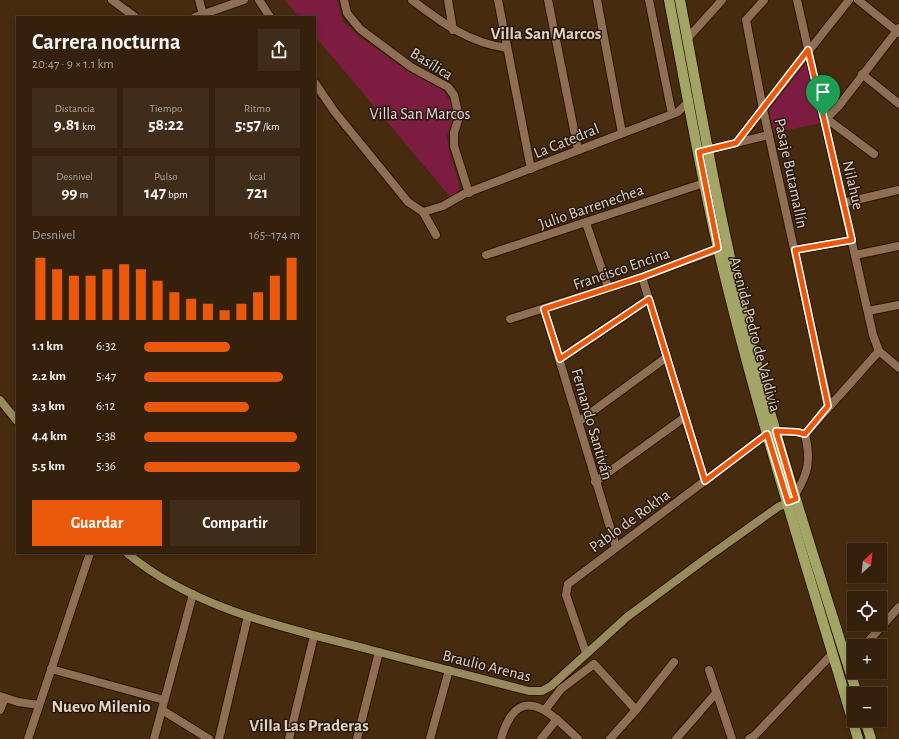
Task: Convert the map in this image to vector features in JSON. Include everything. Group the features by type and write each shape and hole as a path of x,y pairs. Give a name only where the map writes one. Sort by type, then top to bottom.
{"main road":[{"name":"Avenida Pedro de Valdivia","path":"669,0 692,116 704,151 704,182 718,248 771,433 793,499 847,647"},
{"name":"Avenida Pedro de Valdivia","path":"680,0 704,151 771,433"},
{"name":"Avenida Pedro de Valdivia","path":"793,499 833,653 858,739"},
{"path":"867,727 871,739"}],"street":[{"path":"112,0 134,16"},
{"path":"199,0 199,16 244,0"},
{"path":"259,0 269,16"},
{"name":"Basílica","path":"344,0 347,13 360,29 411,67 448,87 454,95 459,116 454,133 454,146 466,194"},
{"path":"412,0 453,30 472,40 491,46 507,48"},
{"path":"448,0 453,30"},
{"path":"498,0 531,169"},
{"path":"548,0 578,150"},
{"path":"597,0 622,133"},
{"path":"649,0 675,113 692,116"},
{"path":"687,39 722,0"},
{"name":"Pasaje Butamallín","path":"764,0 746,20 763,109 770,135 828,406"},
{"name":"Nilahue","path":"797,0 868,311 879,350"},
{"path":"736,143 849,0"},
{"path":"823,116 831,114 838,107 862,74 898,31 858,0"},
{"path":"862,74 899,104"},
{"path":"316,84 334,111 408,202 423,212 436,235"},
{"name":"La Catedral","path":"423,212 443,206 466,194 675,113 689,101"},
{"path":"823,116 874,154"},
{"path":"704,151 770,135"},
{"name":"Julio Barrenechea","path":"486,256 704,182"},
{"path":"843,203 899,190"},
{"path":"586,222 608,287"},
{"path":"795,250 852,240"},
{"path":"855,255 899,246"},
{"name":"Francisco Encina","path":"510,319 642,277 718,248"},
{"path":"642,277 705,481"},
{"path":"560,359 649,299"},
{"path":"868,311 899,305"},
{"name":"Fernando Santiván","path":"544,309 560,359 595,482 616,547"},
{"path":"793,499 804,480 808,468 809,457 805,434 828,406 879,350 899,368"},
{"path":"578,422 667,357"},
{"path":"0,400 16,420"},
{"path":"595,482 685,417"},
{"path":"771,433 797,432 805,434"},
{"name":"Pablo de Rokha","path":"586,653 566,595 566,587 571,580 771,433"},
{"name":"Braulio Arenas","path":"129,554 155,572 193,594 248,616 314,636 529,692 538,692 551,686 627,617 705,558 793,499"},
{"path":"28,739 90,554"},
{"path":"154,739 193,594"},
{"path":"870,639 899,607"},
{"path":"219,739 248,616"},
{"path":"289,739 314,636"},
{"path":"357,739 380,652"},
{"path":"753,738 833,653"},
{"path":"610,739 636,710 674,662"},
{"path":"545,710 561,689 594,664 636,710"},
{"path":"51,669 164,700"},
{"path":"430,739 449,670"},
{"path":"709,670 732,739"},
{"path":"676,739 716,693"},
{"path":"0,710 3,697 18,702 39,705"},
{"path":"501,739 509,717 516,709 531,705 545,710 578,739"},
{"path":"162,710 209,739"},
{"path":"541,739 557,719"}],"green space":[{"name":"Villa San Marcos","path":"285,0 337,0 343,22 360,37 406,70 442,89 451,103 454,116 447,136 448,146 460,188 452,199 316,37 316,16 298,16"},
{"path":"805,60 820,123 774,133 769,109"}],"district":[{"name":"Villa San Marcos","path":"546,33"},
{"name":"Nuevo Milenio","path":"101,706"},
{"name":"Villa Las Praderas","path":"309,725"}],"route":[{"path":"808,50 823,116 852,240 795,250 828,406 805,434 776,431 796,499 788,502 767,434 705,481 649,299 560,359 544,309 642,277 718,248 699,152 736,143 808,50"}]}
